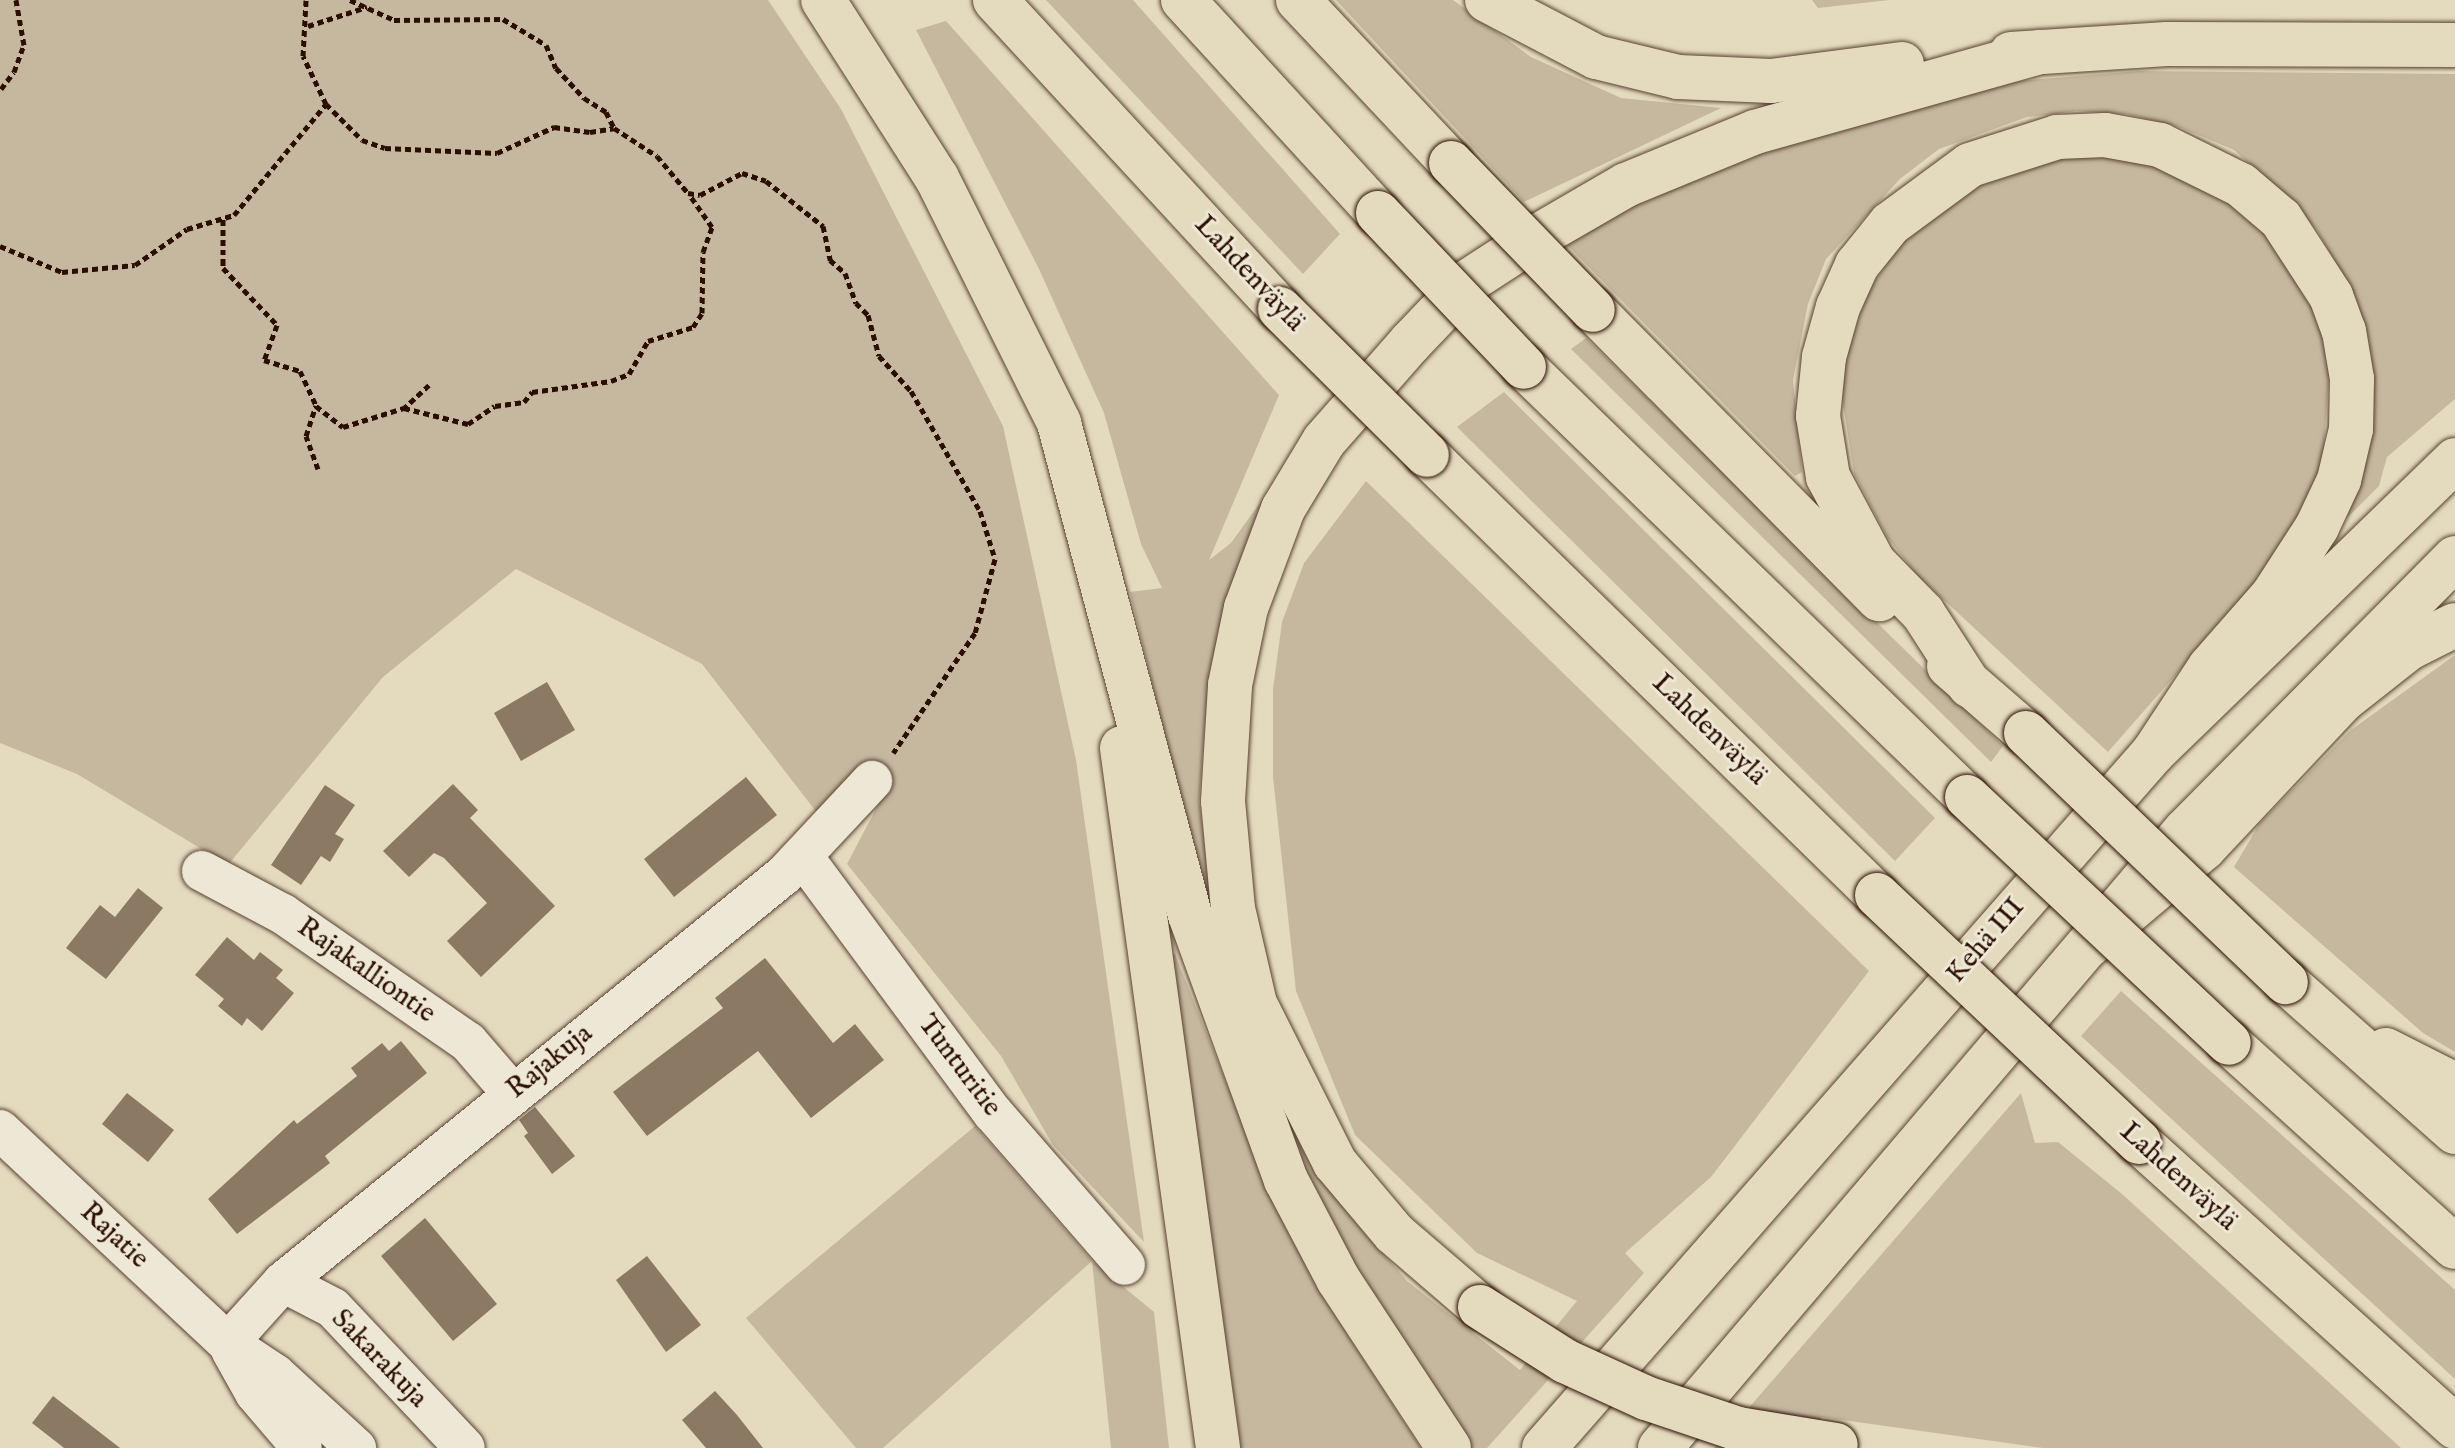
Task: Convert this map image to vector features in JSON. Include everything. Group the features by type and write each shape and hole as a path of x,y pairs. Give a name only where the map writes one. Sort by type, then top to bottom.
{"highway":[{"path":"823,0 937,178 1059,423 1190,915 1286,1180 1338,1279 1449,1448"},
{"name":"Lahdenväylä","path":"995,0 1280,309 1877,895 2139,1142 2455,1427"},
{"path":"1183,0 1524,367 1967,797 2229,1043 2455,1247"},
{"path":"1298,0 1723,446 1970,686 2026,733 2286,982 2455,1132"},
{"path":"1487,0 1596,57 1678,77 1771,81 2040,52 2167,44 2455,45"},
{"path":"1844,1447 1738,1429 1646,1398 1565,1361 1480,1307 1394,1233 1335,1163 1255,1004 1233,909 1224,787 1230,685 1240,639 1283,509 1324,441 1469,281 1626,185 1755,132 2040,52"},
{"path":"1970,686 1923,613 1874,563 1828,477 1818,416 1824,357 1838,307 1857,265 1890,224 1970,165 2012,147 2057,137 2105,135 2160,145 2241,185 2281,219 2331,296 2344,331 2352,379 2345,454 2317,527 2273,595 2210,667 2153,753"},
{"name":"Kehä III","path":"1544,1448 2153,753 2455,460"},
{"path":"1660,1448 2185,831 2455,558"},
{"path":"1096,559 1218,1448"},
{"path":"2088,946 2204,848 2343,700 2409,648 2455,625"},
{"path":"2331,1021 2455,1085"}],"street":[{"name":"Rajakuja","path":"228,1343 283,1282 804,858 872,781"},
{"name":"Tunturitie","path":"804,858 993,1113 1125,1265"},
{"name":"Rajakalliontie","path":"202,871 283,914 468,1042 512,1093"},
{"name":"Rajatie","path":"0,1130 228,1343 275,1374 356,1448"},
{"name":"Sakarakuja","path":"283,1282 333,1308 465,1448"},
{"name":"Rajatie","path":"228,1343 255,1393 302,1448"}],"path":[{"path":"1,89 24,45 16,0"},
{"path":"306,0 303,56 326,104 362,140 385,148 497,153 554,127 590,132 614,128"},
{"path":"350,0 394,20 503,19 546,45 556,68 606,112 614,128 657,156 712,227 703,252 702,313 693,327 648,341 629,374 532,392 524,402 495,406 468,424 404,408"},
{"path":"307,26 368,7"},
{"path":"0,246 62,272 135,265 187,229 234,215 326,104"},
{"path":"688,193 700,195 742,173 766,181 823,226 830,260 845,273 856,303 868,315 879,356 911,391 988,532 995,559 975,633 872,781"},
{"path":"223,219 223,268 277,325 264,360 300,371 316,406 343,427 404,408 429,385"},
{"path":"316,406 306,436 318,469"}],"shaded area":[{"path":"0,0 768,0 841,109 1003,426 1076,760 1144,1242 1053,1145 1001,1056 847,864 878,805 844,783 818,814 702,664 516,569 383,677 228,865 77,774 0,743"},
{"path":"1046,0 1133,0 1340,234 1303,274"},
{"path":"1336,0 1453,0 1531,57 1621,98 1721,108 1524,202"},
{"path":"1812,0 1890,0 1818,8"},
{"path":"946,21 1279,395 1209,560 1231,543 1267,493 1224,610 1208,684 1199,801 1210,882 1360,1226 1407,1281 1520,1370 1577,1301 1477,1253 1355,1135 1296,991 1273,777 1273,689 1282,622 1304,563 1366,481 1869,971 1711,1177 1625,1253 1644,1273 1487,1448 1447,1448 1293,1149 1204,895 1130,592 1162,588 1141,544 1104,413 1039,269 916,30"},
{"path":"2139,71 2455,74 2455,399 2387,457 2379,486 2347,518 2363,463 2346,281 2317,230 2279,190 2234,150 2177,126 2126,114 2076,111 2027,117 1939,149 1900,179 1826,259 1808,304 1793,380 1802,472 1795,476 1565,243 1637,201 1734,156 2018,81"},
{"path":"2092,155 2162,167 2228,199 2279,248 2312,302 2330,359 2323,457 2314,488 2277,559 2108,752 1918,576 1887,537 1854,473 1842,398 1845,362 1867,292 1905,238 1959,190 2061,157"},
{"path":"1586,338 2003,746 1991,762 1571,349"},
{"path":"1504,392 1935,818 1895,861 1457,427"},
{"path":"2455,655 2455,1052 2423,1033 2234,867 2260,823 2351,730"},
{"path":"1175,954 1274,1203 1327,1303 1421,1448 1241,1448 1170,955"},
{"path":"2121,991 2455,1290 2455,1379 2081,1036"},
{"path":"2021,1093 2035,1143 2058,1142 2122,1194 2401,1448 2043,1448 1821,1417 1814,1448 1714,1448"},
{"path":"975,1126 1092,1261 883,1448 856,1448 746,1318"},
{"path":"1092,1261 1154,1312 1169,1448 1111,1448"}],"building":[{"path":"547,682 575,730 521,761 494,713"},
{"path":"746,777 777,815 674,897 644,859"},
{"path":"453,784 478,810 470,818 555,906 481,977 447,941 487,903 444,858 434,853 409,877 383,851"},
{"path":"325,785 355,805 335,834 344,839 330,862 321,856 301,885 271,865"},
{"path":"138,888 163,908 106,979 66,948 100,905 115,917"},
{"path":"227,937 254,960 260,952 283,970 276,978 294,993 262,1031 247,1018 242,1026 218,1006 224,999 195,975"},
{"path":"765,958 833,1043 855,1024 884,1060 811,1118 758,1051 647,1136 613,1092 723,1008 715,998"},
{"path":"401,1041 427,1073 325,1156 330,1163 237,1234 208,1199 294,1120 297,1124 357,1076 351,1068 382,1043 389,1051"},
{"path":"127,1093 174,1130 148,1162 102,1124"},
{"path":"535,1107 575,1156 552,1174 524,1136 528,1133 519,1120"},
{"path":"425,1218 497,1304 453,1341 381,1256"},
{"path":"647,1256 701,1325 666,1352 616,1280"},
{"path":"715,1391 763,1448 706,1448 682,1420"},
{"path":"53,1396 120,1448 64,1448 32,1423"}]}
